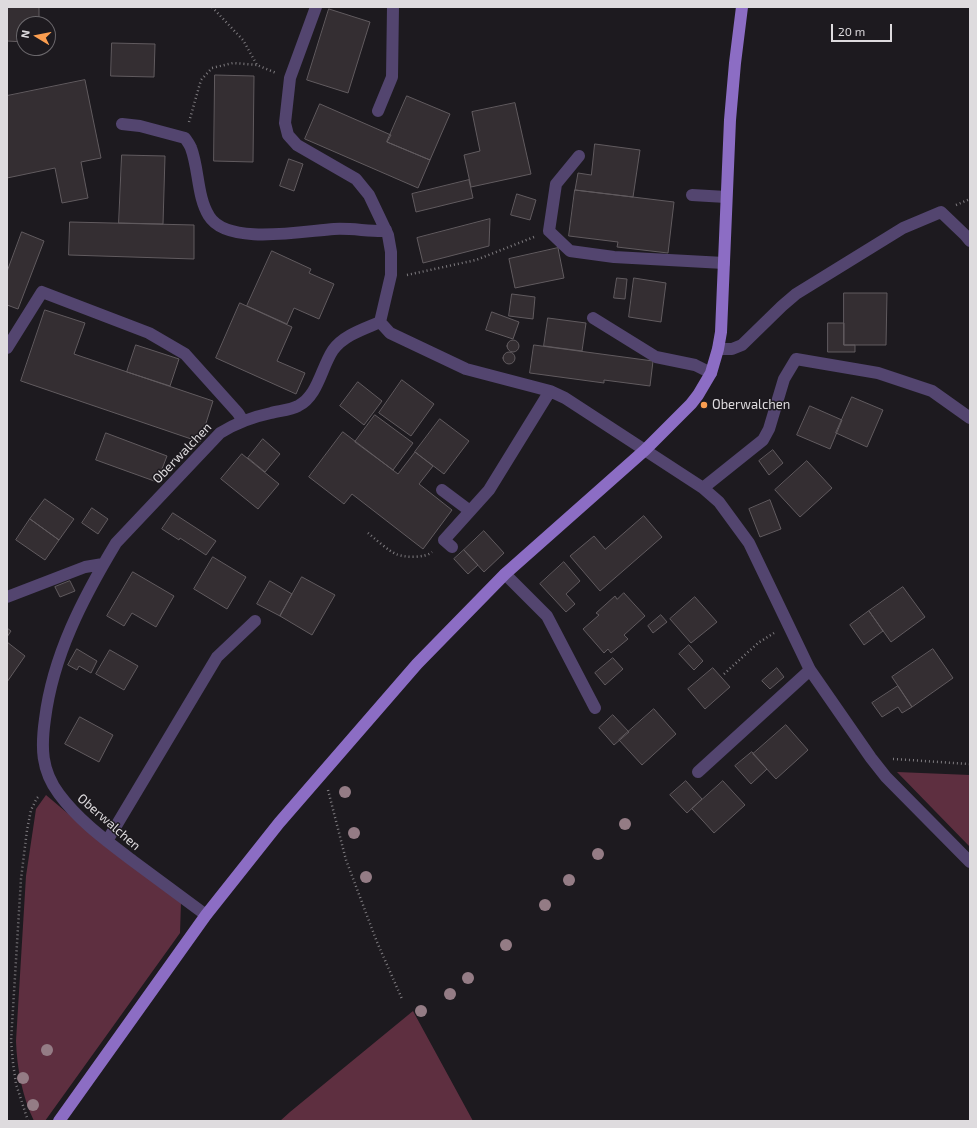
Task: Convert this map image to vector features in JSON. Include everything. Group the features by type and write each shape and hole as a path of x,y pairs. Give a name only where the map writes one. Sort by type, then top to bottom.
{"main road":[{"path":"59,1121 206,915 279,823 417,664 505,574 645,450 691,404 698,395 711,373 721,332 730,120 742,7"}],"street":[{"path":"316,7 290,78 285,123 288,135 297,145 356,179 369,195 386,230 392,252 391,275 380,322 390,333 466,369 550,391 565,398 703,488 719,502 750,543 810,670 871,758 886,777 970,862"},
{"path":"378,111 392,77 393,7"},
{"path":"122,124 140,126 185,138 191,148 204,205 209,217 218,225 229,231 259,235 336,229 382,232 386,230"},
{"path":"579,156 556,184 549,231 570,251 614,257 724,263"},
{"path":"692,195 726,197"},
{"path":"718,349 732,349 742,345 796,294 903,228 941,212 970,241"},
{"path":"7,348 42,292 149,333 185,354 238,413 243,421"},
{"path":"594,318 656,356 694,365 711,373"},
{"name":"Oberwalchen","path":"206,915 107,841 72,810 58,794 51,783 46,770 43,755 43,735 47,706 55,670 72,624 116,543 220,433 231,426 257,416 297,407 307,399 313,390 333,350 346,337 380,322"},
{"path":"703,488 763,440 769,429 784,380 796,359 878,373 932,391 970,418"},
{"path":"448,544 470,511 489,490 550,391"},
{"path":"442,490 470,511"},
{"path":"7,597 85,567 104,564"},
{"path":"505,574 547,616 595,708"},
{"path":"107,841 217,657 255,621"},
{"path":"698,772 810,670"}],"path":[{"path":"212,7 243,40 257,66"},
{"path":"185,138 201,80 212,68 233,64 257,66 290,78"},
{"path":"391,275 403,276 476,260 549,231"},
{"path":"368,533 395,554 412,557 429,555 448,544"},
{"path":"724,674 758,643 788,625"},
{"path":"871,758 970,764"},
{"path":"323,772 346,860 377,942 402,999"},
{"path":"28,1121 16,1084 11,1040 21,879 31,810 37,798 51,783"}],"shaded area":[{"path":"897,772 970,775 970,847"},
{"path":"46,795 111,850 181,902 180,933 45,1121 34,1121 26,1102 21,1082 16,1041 26,876 36,809"},
{"path":"413,1011 473,1121 280,1121 290,1112"}],"building":[{"path":"7,7 39,7 39,16 16,16 16,42 7,41"},
{"path":"329,9 370,22 348,93 307,80"},
{"path":"112,43 155,44 154,77 111,76"},
{"path":"215,75 254,76 253,162 214,161"},
{"path":"85,80 101,158 81,162 88,198 62,203 55,168 7,178 7,96"},
{"path":"407,96 450,114 430,160 387,142"},
{"path":"515,103 531,174 471,187 464,155 480,151 472,112"},
{"path":"320,104 391,135 387,142 430,160 418,188 305,139"},
{"path":"595,144 640,150 633,197 575,190 578,173 591,175"},
{"path":"122,155 165,156 163,224 119,223"},
{"path":"289,159 303,164 294,191 280,186"},
{"path":"469,180 473,198 416,212 412,194"},
{"path":"575,190 674,202 668,253 617,247 618,242 569,236"},
{"path":"517,194 536,200 530,220 511,215"},
{"path":"490,219 489,246 423,263 417,238"},
{"path":"70,222 194,225 194,259 69,255"},
{"path":"22,232 44,241 18,309 7,305 7,272"},
{"path":"558,248 564,278 515,288 509,259"},
{"path":"272,251 311,269 309,273 334,284 319,319 294,308 287,324 247,306"},
{"path":"617,278 627,279 625,299 614,298"},
{"path":"634,278 666,283 661,322 629,317"},
{"path":"844,293 887,293 886,345 844,345"},
{"path":"512,294 535,297 533,319 509,316"},
{"path":"240,303 292,327 277,361 305,373 296,394 216,358"},
{"path":"45,310 85,323 74,354 213,401 200,442 21,381"},
{"path":"492,312 519,322 513,339 486,330"},
{"path":"548,318 586,323 582,351 544,346"},
{"path":"828,323 844,323 844,345 855,345 855,352 828,352"},
{"path":"513,340 517,342 519,346 517,350 513,352 509,350 507,346 509,342"},
{"path":"136,345 179,359 170,386 127,372"},
{"path":"534,345 653,361 650,386 604,380 604,383 530,373"},
{"path":"509,352 513,354 515,358 513,362 509,364 505,362 503,358 505,354"},
{"path":"402,380 434,404 411,436 379,413"},
{"path":"358,382 382,401 364,425 340,406"},
{"path":"852,397 883,410 867,447 836,433"},
{"path":"810,406 842,420 830,449 797,435"},
{"path":"375,415 413,443 393,470 355,442"},
{"path":"440,419 469,441 444,474 415,452"},
{"path":"343,432 398,474 415,452 433,466 419,484 452,510 423,549 352,494 344,504 309,477"},
{"path":"106,433 167,456 157,482 96,460"},
{"path":"263,439 280,454 265,472 248,458"},
{"path":"773,450 783,463 769,475 759,461"},
{"path":"242,454 279,484 258,509 221,479"},
{"path":"807,461 832,488 800,517 775,490"},
{"path":"45,499 74,519 59,540 30,519"},
{"path":"770,500 781,529 760,537 749,509"},
{"path":"92,508 108,519 98,534 82,523"},
{"path":"173,513 216,541 206,555 180,538 179,540 162,529"},
{"path":"644,516 662,537 600,591 570,556 594,536 605,549"},
{"path":"30,519 59,540 45,560 16,540"},
{"path":"484,531 504,553 484,572 464,550"},
{"path":"464,550 478,565 468,574 454,559"},
{"path":"213,557 246,577 227,609 194,589"},
{"path":"564,562 580,581 566,594 575,604 566,612 540,584"},
{"path":"133,572 174,596 156,627 132,613 124,626 107,616"},
{"path":"302,577 335,595 312,635 280,616"},
{"path":"70,581 75,591 60,597 55,587"},
{"path":"270,581 292,594 280,616 257,604"},
{"path":"903,587 925,617 891,642 869,611"},
{"path":"624,593 645,616 624,635 628,639 611,653 608,649 604,653 583,629 599,615 596,613 615,596 617,599"},
{"path":"695,597 717,622 691,643 670,619"},
{"path":"869,611 883,631 864,645 850,625"},
{"path":"661,615 667,622 653,633 648,626"},
{"path":"7,628 11,631 7,637"},
{"path":"7,642 25,656 7,682"},
{"path":"689,645 703,661 694,670 679,654"},
{"path":"77,649 97,661 91,673 79,666 77,670 68,665"},
{"path":"933,649 953,678 912,707 892,677"},
{"path":"110,650 138,666 124,690 96,674"},
{"path":"613,658 623,669 605,685 595,673"},
{"path":"713,668 730,687 705,709 688,689"},
{"path":"777,668 784,677 770,689 762,681"},
{"path":"898,686 912,707 902,713 898,707 882,717 872,703"},
{"path":"654,709 676,734 642,765 619,740"},
{"path":"613,715 629,732 614,745 599,728"},
{"path":"80,717 113,735 99,762 65,744"},
{"path":"786,725 808,750 776,779 753,754"},
{"path":"752,752 767,769 751,784 735,766"},
{"path":"686,781 702,799 687,813 670,795"},
{"path":"723,781 745,805 714,833 692,809"}],"place":[{"name":"Oberwalchen","path":"704,405"}]}
